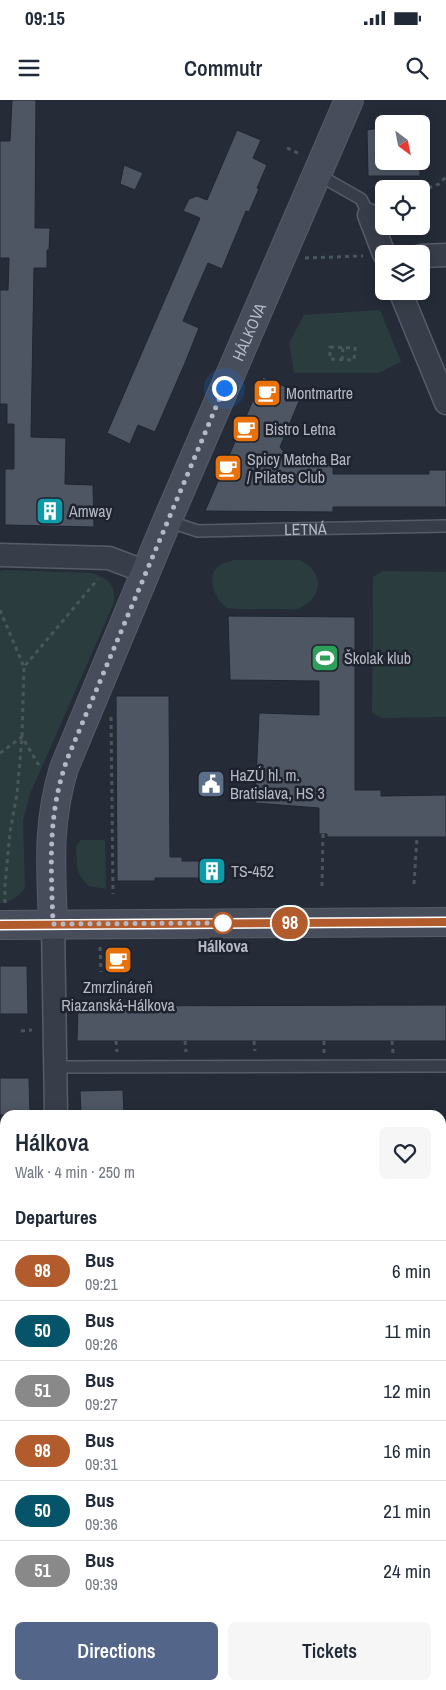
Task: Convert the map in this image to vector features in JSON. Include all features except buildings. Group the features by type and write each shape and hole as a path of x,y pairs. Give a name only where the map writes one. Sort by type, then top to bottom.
{"street":[{"name":"HÁLKOVA","path":"56,1110 50,858 52,822 59,784 75,738 167,521 349,100"},
{"path":"369,215 375,245"},
{"path":"430,256 446,256"},
{"path":"404,300 446,403"},
{"path":"0,555 110,558 146,572"},
{"path":"3,915 53,924 446,922"}],"lane":[{"path":"317,174 361,199 369,215"},
{"name":"LETNÁ","path":"167,521 198,532 446,526"},
{"path":"56,1067 446,1066"}],"path":[{"path":"430,188 439,184 446,177"},
{"path":"296,258 375,252"},
{"path":"330,347 355,348 354,360 342,360 330,359 330,347"},
{"path":"342,347 342,360"},
{"path":"24,667 103,573"},
{"path":"0,610 24,667 22,736 17,794 10,832 3,915"},
{"path":"111,709 113,894"},
{"path":"0,753 22,736"},
{"path":"22,736 44,774"},
{"path":"322,886 323,834"},
{"path":"414,884 416,837"},
{"path":"100,945 101,972"},
{"path":"21,1031 32,1030"}],"shaded area":[{"path":"380,310 401,362 378,373 294,373 289,343 304,315"},
{"path":"234,560 300,560 316,575 318,587 308,603 297,609 227,608 218,598 212,580 217,568 223,563"},
{"path":"0,571 92,573 111,584 114,598 113,605 30,794 23,820 25,888 14,898 0,903"},
{"path":"383,571 446,572 446,717 382,718 372,713 373,577"},
{"path":"81,840 105,840 106,889 89,886 81,877 77,864 76,846"}],"bus line":[{"name":"98","path":"0,925 446,922"}],"place":[{"name":"Montmartre","path":"267,393"},
{"name":"Bistro Letna","path":"246,429"},
{"name":"Spicy Matcha Bar / Pilates Club","path":"228,468"},
{"name":"Amway","path":"50,511"},
{"name":"Školak klub","path":"325,658"},
{"name":"HaZÚ hl. m. Bratislava, HS 3","path":"211,784"},
{"name":"TS-452","path":"212,871"},
{"name":"Hálkova","path":"223,923"},
{"name":"Zmrzlináreň Riazanská-Hálkova","path":"118,960"}],"route":[{"path":"223,923 53,924 50,858 54,808 59,784 68,757 224,388"}]}
